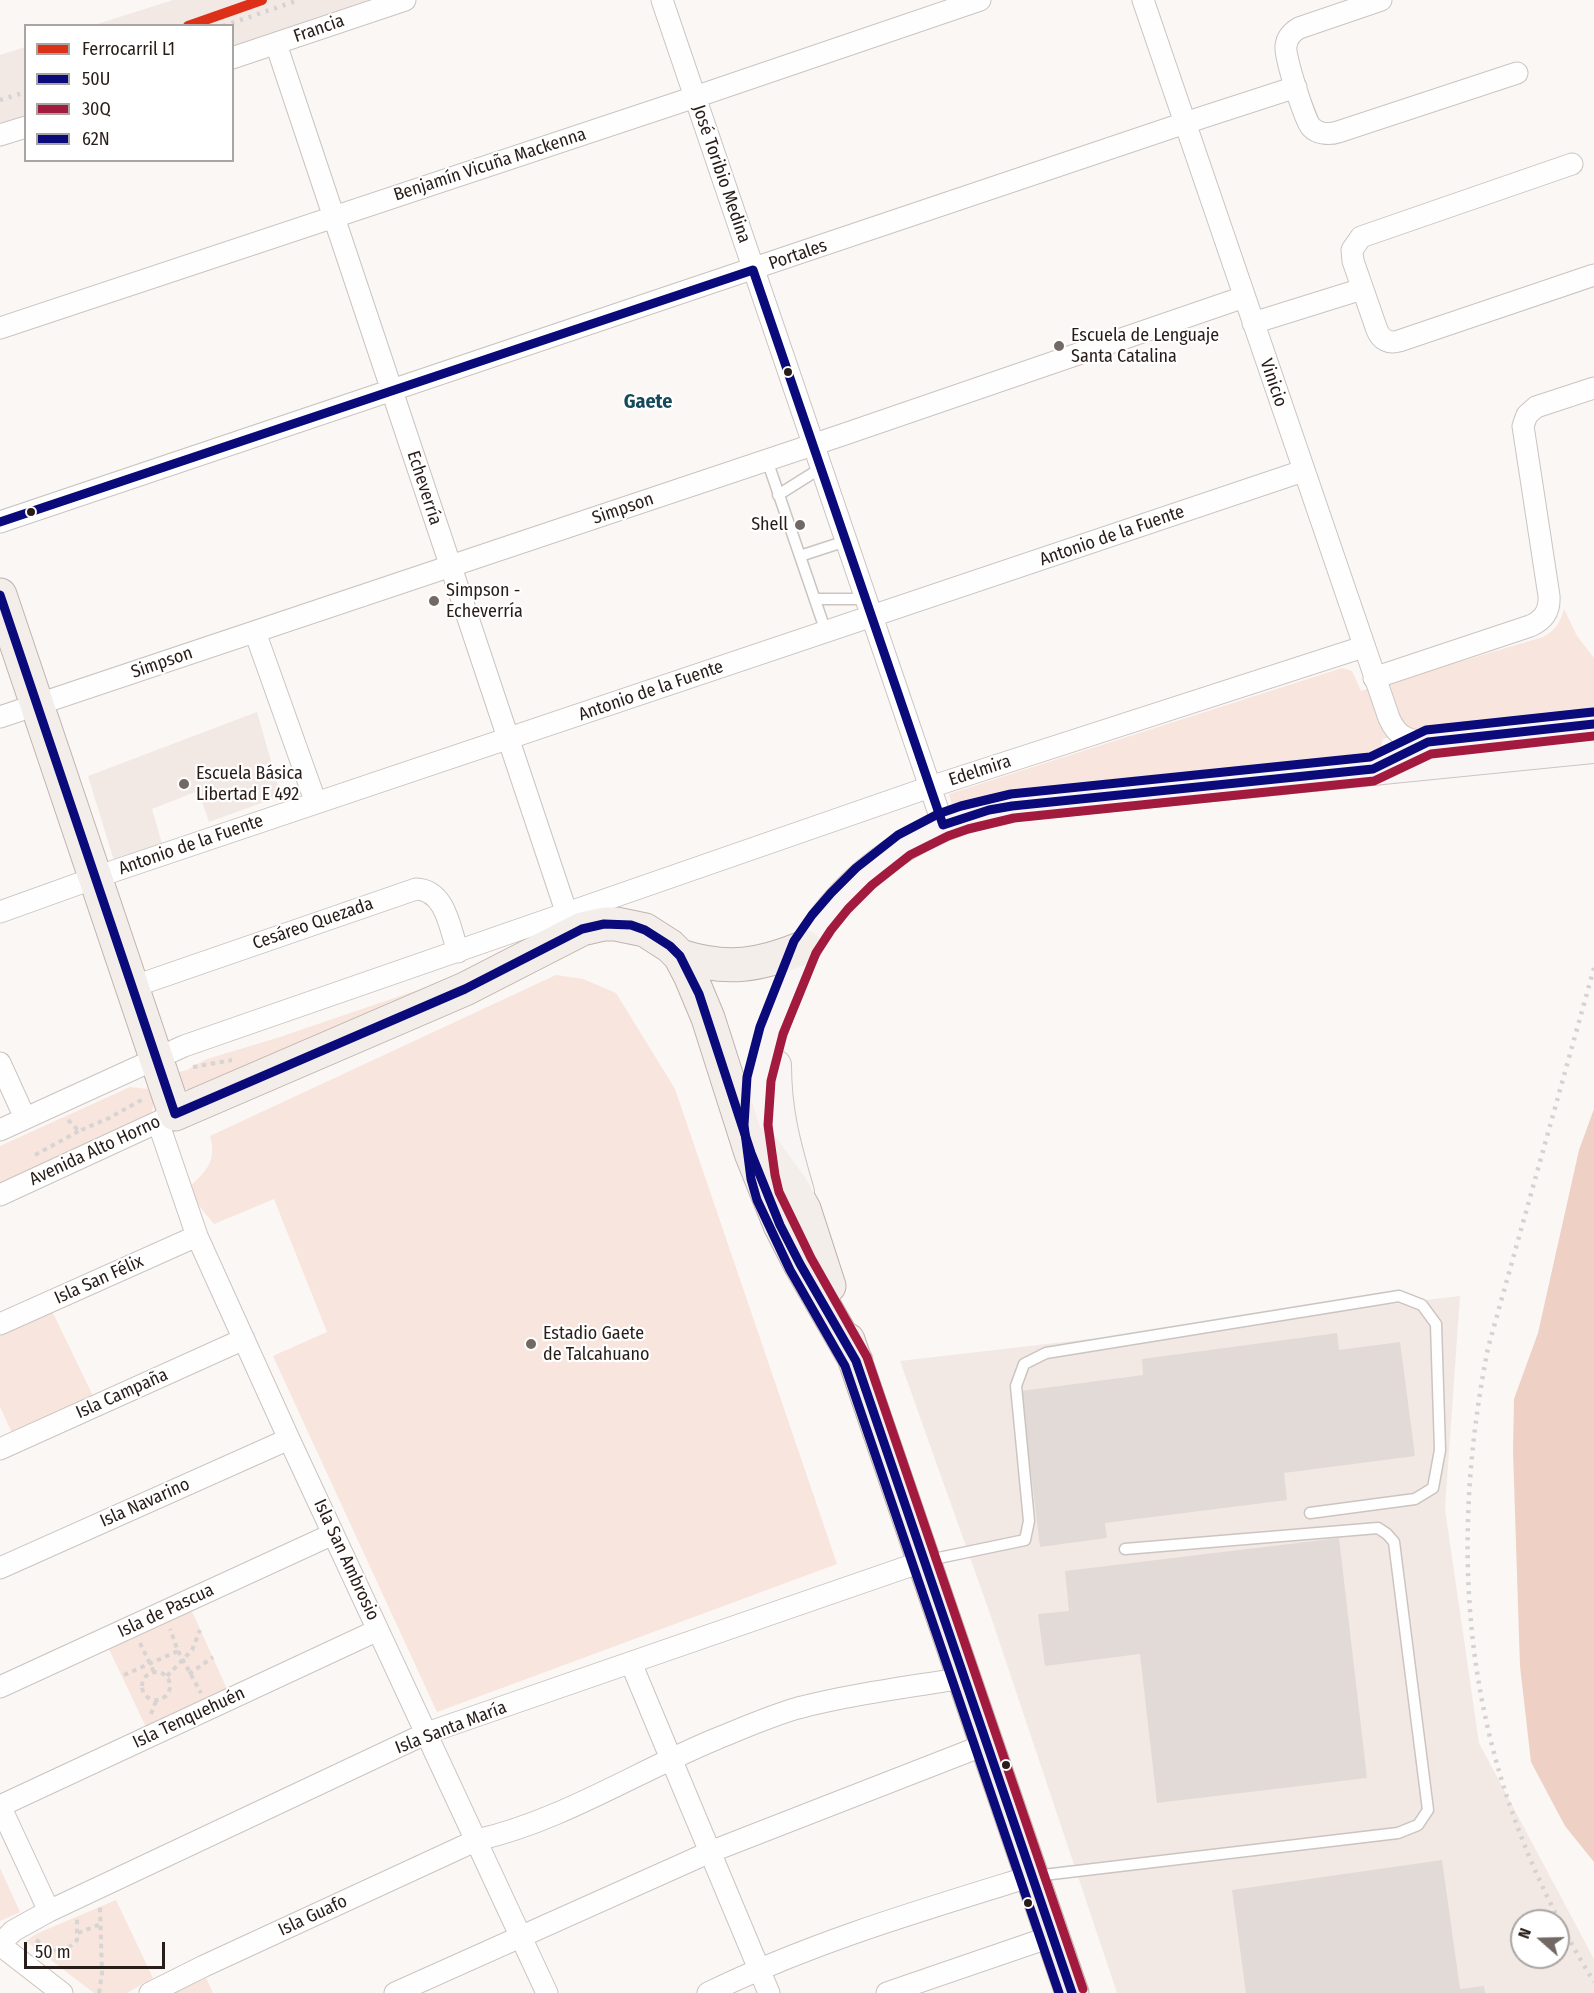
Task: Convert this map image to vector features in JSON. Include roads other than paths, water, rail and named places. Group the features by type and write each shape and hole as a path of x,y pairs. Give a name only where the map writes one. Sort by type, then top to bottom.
{"main road":[{"path":"0,595 132,987 163,1095"},
{"path":"1373,769 1428,742 1594,724"},
{"path":"768,1196 758,1140 756,1106 764,1052 780,1008 805,947 839,901 864,876 904,845 943,825 988,810 1012,806 1594,748"},
{"name":"Avenida Alto Horno","path":"163,1095 465,989 569,923 631,926 658,937 680,956"},
{"path":"680,956 699,962 738,966 769,961 805,947"},
{"path":"680,956 699,994 736,1108 768,1196 800,1264 856,1361"},
{"path":"780,1008 776,1062 777,1104 804,1209 1072,1993"},
{"path":"736,1108 791,1186 804,1209"}],"street":[{"name":"Francia","path":"234,57 405,0"},
{"name":"José Toribio Medina","path":"662,0 943,825"},
{"name":"Benjamín Vicuña Mackenna","path":"0,328 980,0"},
{"name":"Vinicio","path":"1143,0 1363,647 1393,728 1406,739 1428,742"},
{"path":"1382,0 1293,31 1287,42 1285,51 1309,126 1318,132 1333,134 1517,73"},
{"name":"Echeverría","path":"276,44 569,923"},
{"name":"Portales","path":"0,522 1296,87"},
{"path":"0,135 24,128"},
{"path":"1572,164 1361,237 1354,246 1352,254 1379,335 1395,342 1594,275"},
{"path":"1253,323 1362,289"},
{"name":"Simpson","path":"0,717 813,445 1244,297"},
{"path":"1374,678 1536,624 1546,615 1549,596 1523,426 1527,415 1536,407 1594,388"},
{"name":"Antonio de la Fuente","path":"0,912 95,877 826,632 869,608 1303,471"},
{"path":"255,632 316,803"},
{"name":"Edelmira","path":"569,923 930,787 1363,647"},
{"name":"Cesáreo Quezada","path":"132,987 416,889 429,891 439,899 458,952"},
{"name":"Avenida Alto Horno","path":"0,1195 163,1095 184,1046 458,952 569,923"},
{"path":"0,1064 25,1118"},
{"name":"Avenida Alto Horno","path":"0,1130 52,1106 163,1095"},
{"name":"Isla San Ambrosio","path":"163,1095 197,1236 547,1993"},
{"name":"Isla San Félix","path":"0,1324 197,1236"},
{"name":"Isla Campaña","path":"0,1449 244,1339"},
{"name":"Isla Navarino","path":"0,1568 289,1439"},
{"name":"Isla de Pascua","path":"0,1687 333,1534"},
{"name":"Isla Santa María","path":"0,1945 18,1927 49,1911 427,1733 924,1561"},
{"name":"Isla Tenquehuén","path":"0,1806 378,1629"},
{"path":"631,1663 769,1993"},
{"name":"Isla Guafo","path":"150,1993 477,1840 508,1833 562,1811 671,1758 794,1709 832,1700 964,1678"},
{"path":"395,1993 710,1852 987,1744"},
{"path":"0,1806 49,1911"},
{"path":"708,1993 759,1968 869,1927 1032,1876"},
{"path":"887,1993 1053,1936"},
{"path":"0,1945 62,1993"}],"lane":[{"path":"767,460 826,632"},
{"path":"778,495 821,468"},
{"path":"800,556 846,541"},
{"path":"815,599 869,608"},
{"path":"924,1561 1025,1540 1029,1521 1016,1386 1024,1364 1046,1353 1399,1296 1422,1305 1436,1324 1440,1450 1433,1488 1415,1499 1310,1513"},
{"path":"1032,1876 1398,1833 1418,1825 1428,1810 1394,1542 1387,1534 1378,1528 1125,1549"}],"railway":[{"path":"229,24 299,0"},
{"path":"0,100 24,93"},
{"path":"1594,968 1488,1348 1475,1433 1468,1515 1469,1596 1478,1676 1494,1753 1519,1830 1552,1906 1594,1982"}],"rail line":[{"name":"L1","path":"194,24 262,0"}],"place":[{"name":"Escuela de Lenguaje Santa Catalina","path":"1059,346"},
{"name":"Shell","path":"800,525"},
{"name":"Simpson - Echeverría","path":"434,601"},
{"name":"Escuela Básica Libertad E 492","path":"184,784"},
{"name":"Estadio Gaete de Talcahuano","path":"531,1344"}],"district":[{"name":"Gaete","path":"648,402"}]}
